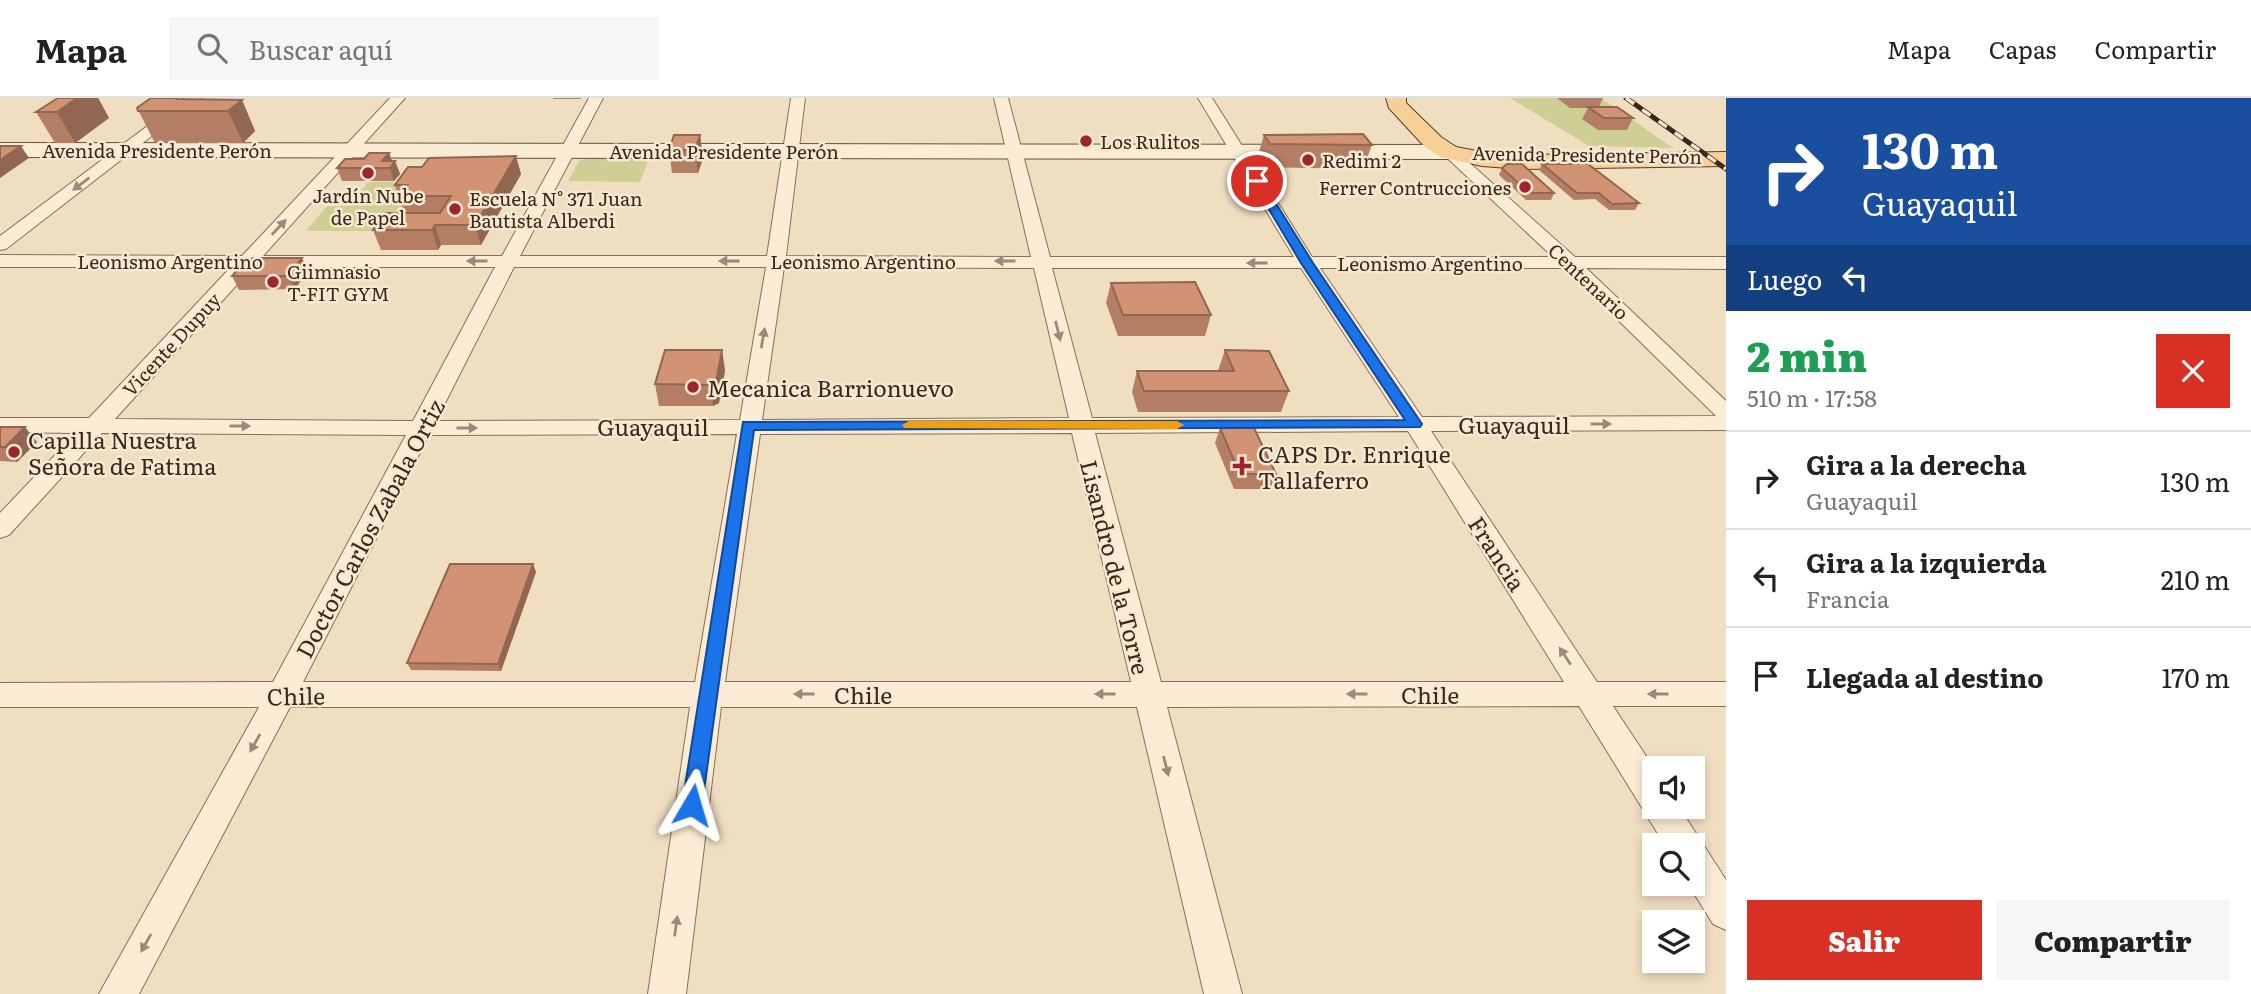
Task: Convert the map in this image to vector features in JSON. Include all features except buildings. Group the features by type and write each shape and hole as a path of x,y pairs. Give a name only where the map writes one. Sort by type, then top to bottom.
{"main road":[{"path":"1418,115 1457,138"},
{"name":"Avenida Presidente Perón","path":"0,150 1240,151 1457,138 1536,153 1726,157"},
{"name":"Avenida Presidente Perón","path":"1457,138 1482,159 1522,162 1726,157"}],"street":[{"path":"0,245 194,98"},
{"name":"Vicente Dupuy","path":"0,529 398,98"},
{"name":"Doctor Carlos Zabala Ortiz","path":"118,994 281,696 596,98"},
{"path":"667,994 708,694 793,151 798,98"},
{"name":"Lisandro de la Torre","path":"1001,98 1223,994"},
{"name":"Francia","path":"1205,98 1307,263 1415,424 1642,778"},
{"name":"Centenario","path":"1457,138 1570,263 1726,413"},
{"name":"Leonismo Argentino","path":"0,261 1726,264"},
{"name":"Guayaquil","path":"0,425 422,427 1726,423"},
{"name":"Chile","path":"0,695 1726,694"},
{"path":"1705,879 1726,912"}],"green space":[{"path":"1510,98 1601,98 1673,148 1589,146"},
{"path":"589,158 649,158 640,182 568,181 579,161"},
{"path":"368,182 418,182 400,205 407,206 389,231 306,231 327,206 348,206"}],"railway":[{"path":"1626,98 1726,169"}],"slow traffic":[{"path":"909,425 1177,425"}],"place":[{"name":"Los Rulitos","path":"1086,141"},
{"name":"Redimi 2","path":"1308,160"},
{"name":"Jardín Nube de Papel","path":"368,173"},
{"name":"Ferrer Contrucciones","path":"1525,187"},
{"name":"Escuela N° 371 Juan Bautista Alberdi","path":"455,209"},
{"name":"Giimnasio T-FIT GYM","path":"273,282"},
{"name":"Mecanica Barrionuevo","path":"693,387"},
{"name":"Capilla Nuestra Señora de Fatima","path":"14,452"},
{"name":"CAPS Dr. Enrique Tallaferro","path":"1242,466"}],"route":[{"path":"692,805 748,425 1415,424 1307,263 1257,181"}]}
